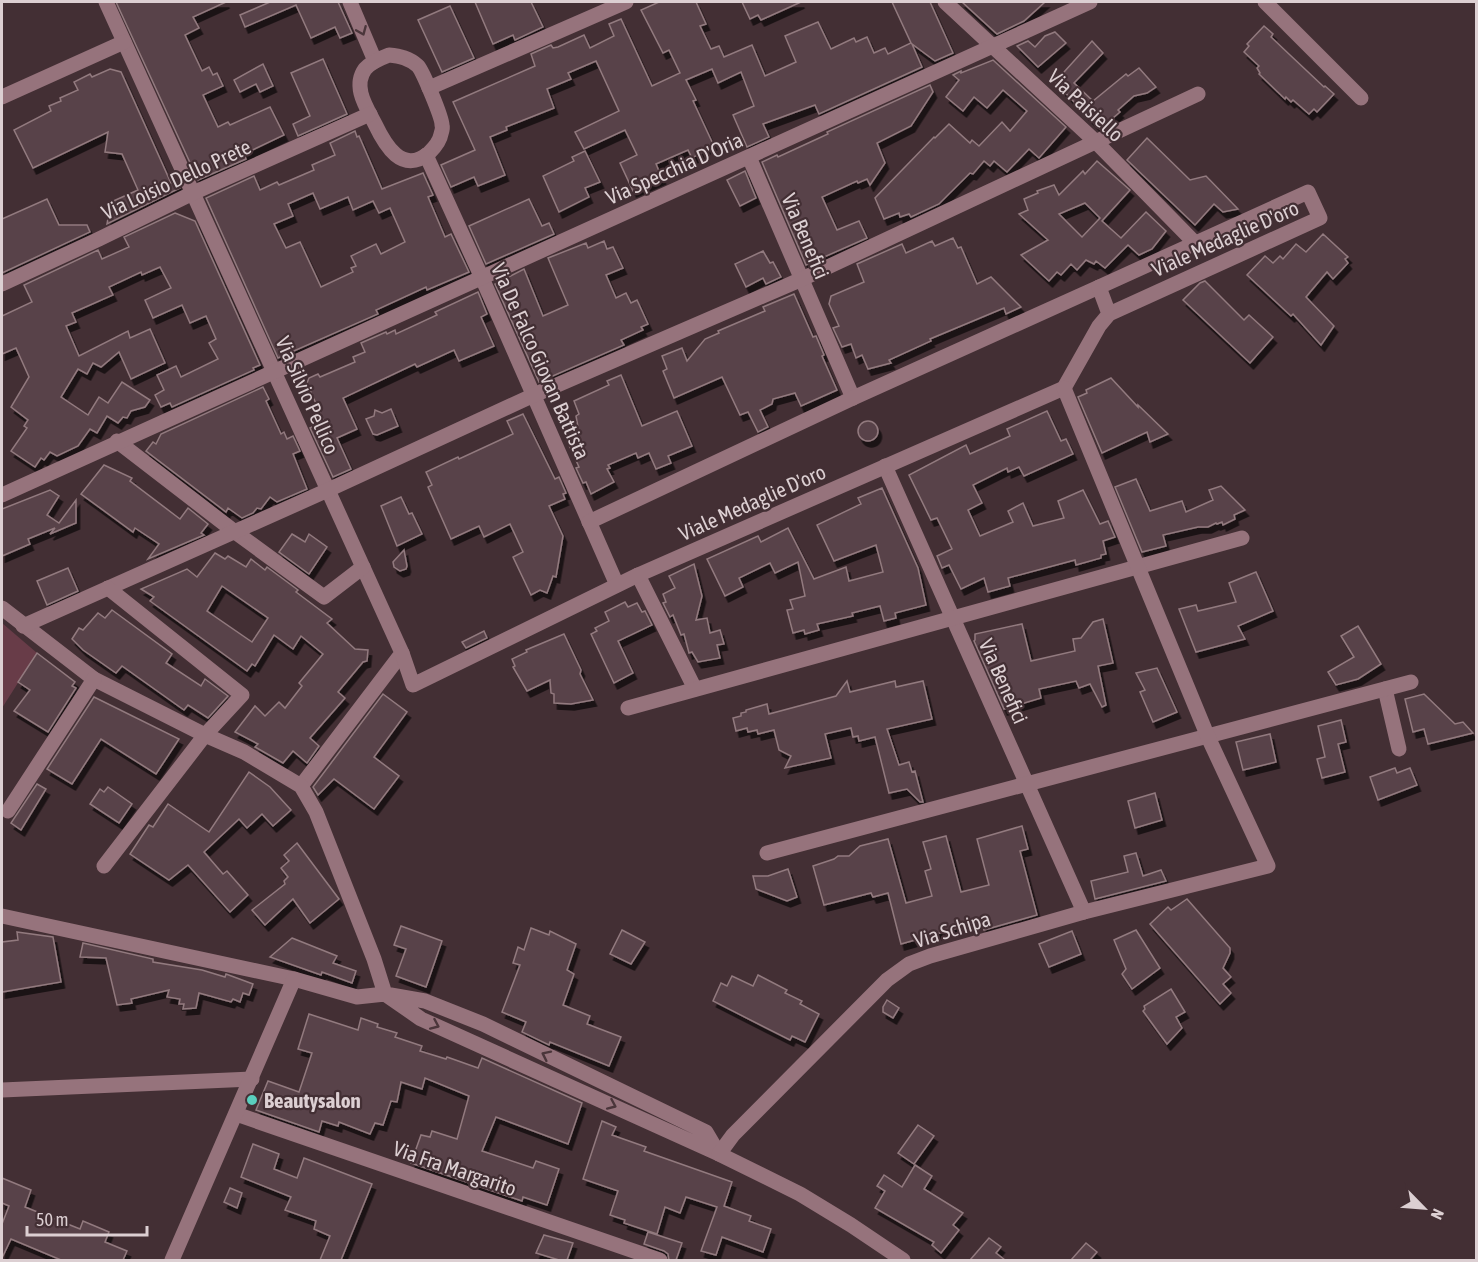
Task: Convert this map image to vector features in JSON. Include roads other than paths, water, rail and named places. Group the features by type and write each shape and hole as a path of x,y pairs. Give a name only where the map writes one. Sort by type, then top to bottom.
{"street":[{"name":"Via Silvio Pellico","path":"105,2 402,653"},
{"path":"350,2 375,61"},
{"path":"429,88 626,2"},
{"name":"Via Paisiello","path":"945,2 1095,142 1195,243"},
{"name":"Via Specchia D'Oria","path":"2,495 1090,2"},
{"path":"1264,2 1361,98"},
{"path":"2,98 124,42"},
{"path":"389,55 405,57 419,67 429,88 442,125 441,137 426,155 406,160 394,155 386,146 365,106 360,84 366,68 389,55"},
{"path":"23,626 534,395 802,279 1198,94"},
{"name":"Via Loisio Dello Prete","path":"2,284 193,193 370,114"},
{"name":"Via De Falco Giovan Battista","path":"426,155 617,585"},
{"name":"Via Benefici","path":"749,157 853,398"},
{"name":"Viale Medaglie D'oro","path":"589,522 853,398 1308,192 1320,218 1109,314"},
{"path":"1099,287 1109,314 1064,388 1208,737"},
{"name":"Viale Medaglie D'oro","path":"402,653 413,685 638,575 1064,388"},
{"path":"117,441 324,597 363,567"},
{"name":"Via Benefici","path":"885,466 1084,912"},
{"path":"628,708 1242,538"},
{"path":"638,575 695,689"},
{"path":"104,866 205,735 242,694 108,588"},
{"path":"2,608 94,679 244,752 301,786 316,812 385,994 421,1019 720,1154 800,1194 903,1260"},
{"path":"301,786 402,653"},
{"path":"8,811 94,679"},
{"path":"767,853 1410,682"},
{"path":"1385,689 1399,748"},
{"name":"Via Schipa","path":"720,1154 733,1135 799,1066 887,980 909,964 1084,912 1268,866 1208,737"},
{"path":"2,916 294,979 357,997 385,994"},
{"path":"172,1260 294,979"},
{"path":"2,1090 252,1079"},
{"name":"Via Fra Margarito","path":"236,1114 660,1260"}],"place":[{"name":"Beautysalon","path":"252,1100"}]}
